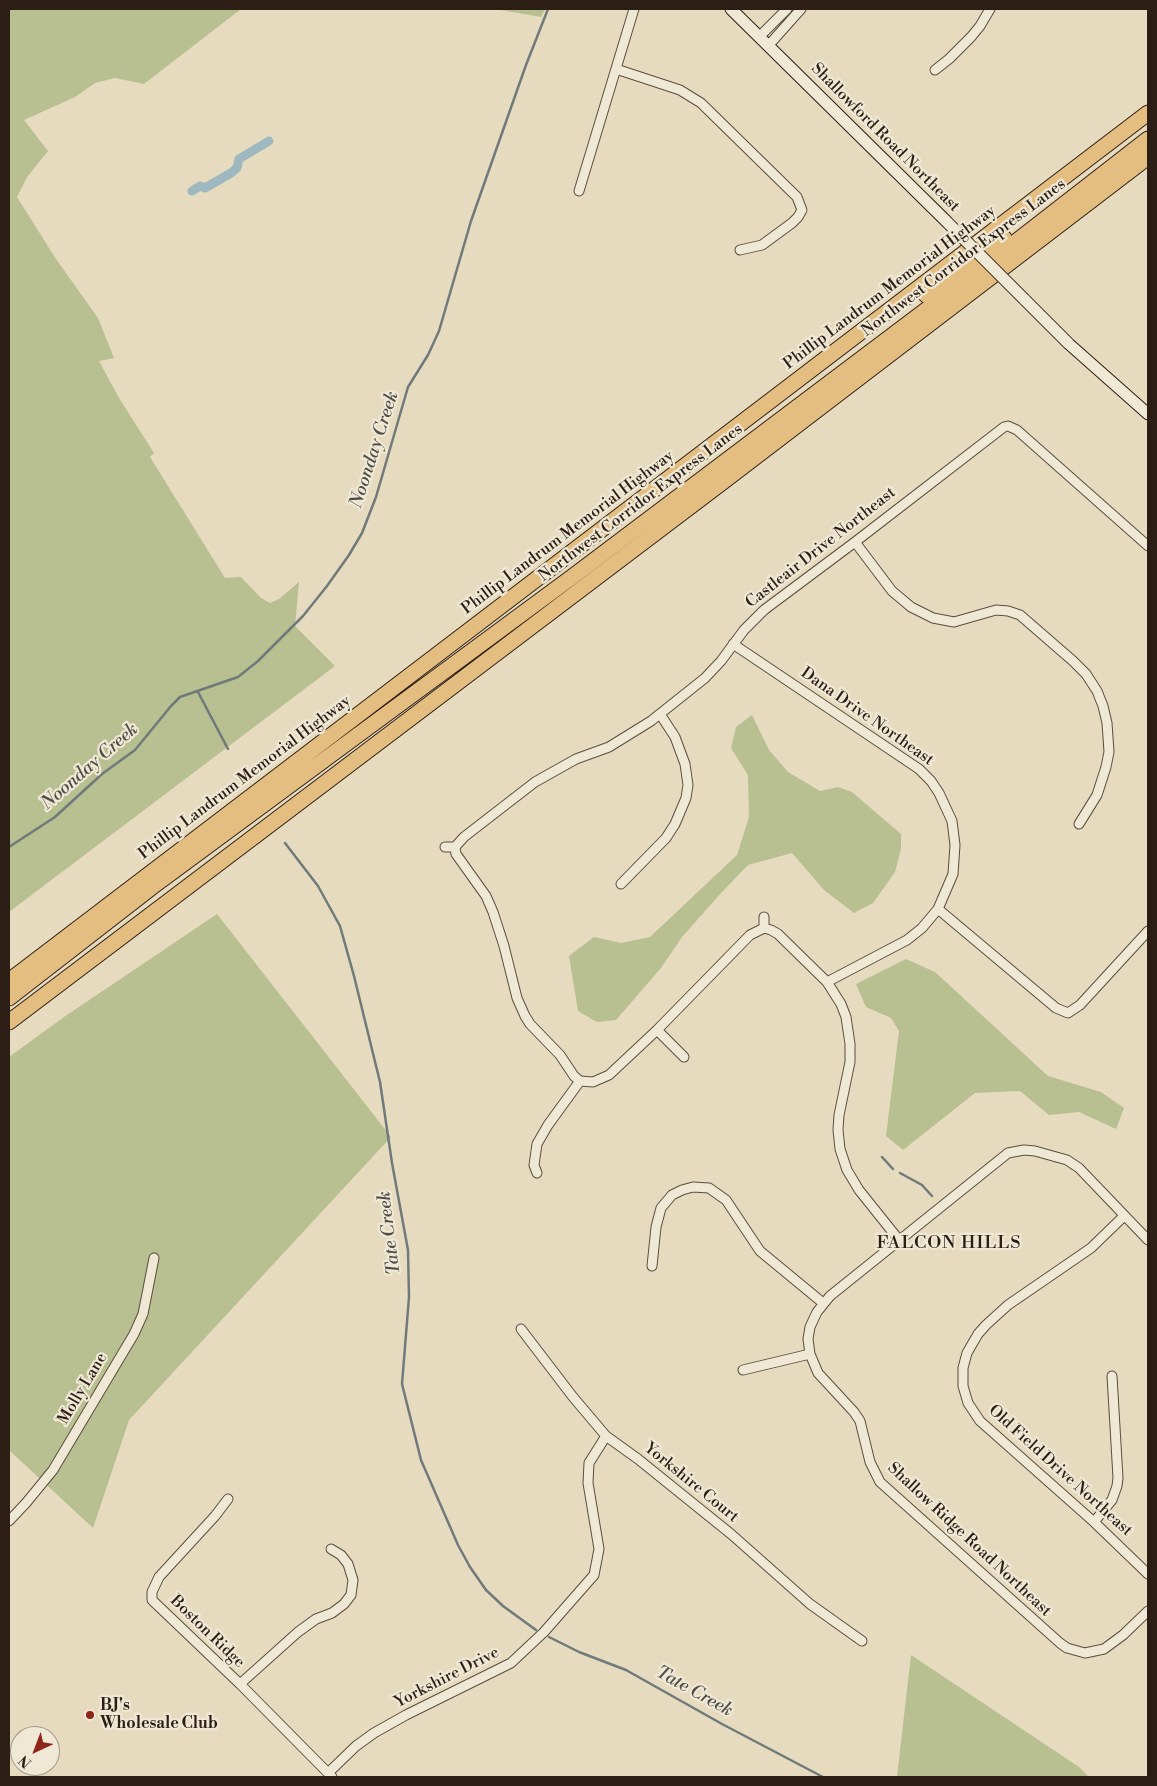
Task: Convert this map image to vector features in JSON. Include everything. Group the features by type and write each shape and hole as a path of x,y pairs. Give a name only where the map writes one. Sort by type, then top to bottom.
{"highway":[{"name":"Phillip Landrum Memorial Highway","path":"9,981 1148,114"},
{"path":"756,413 950,278 1148,129"},
{"name":"Northwest Corridor Express Lanes","path":"9,998 152,888 603,554 1148,139"},
{"path":"9,1022 724,481 1148,157"}],"street":[{"path":"579,190 634,9"},
{"name":"Shallowford Road Northeast","path":"731,9 1069,344 1148,414"},
{"path":"759,37 787,9"},
{"path":"768,46 801,9"},
{"path":"935,70 971,37 990,9"},
{"path":"616,69 680,90 701,102 797,197 807,210 762,245 740,250"},
{"name":"Castleair Drive Northeast","path":"456,847 464,837 542,778 576,759 608,747 660,714 705,678 721,662 744,630 764,610 855,542 1009,421 1148,546"},
{"path":"855,542 892,591 911,607 933,618 954,622 996,610 1020,615 1086,674 1097,691 1103,706 1108,723 1109,752 1106,768 1097,794 1079,824"},
{"name":"Dana Drive Northeast","path":"733,644 891,748 919,769 931,781 946,806 952,821 955,845 953,874 938,909 922,928 907,940 827,982"},
{"path":"622,884 666,838 675,824 686,798 688,785 685,764 675,737 660,714"},
{"path":"445,847 456,847 456,854 486,896 504,946 517,998 525,1016 530,1024 560,1055 574,1076 580,1081 593,1082 603,1078 657,1030 750,935 764,928 778,934 827,982 841,1004 850,1032 850,1062 839,1115 840,1149 847,1170 858,1190 899,1240"},
{"path":"938,909 1068,1016 1148,931"},
{"path":"764,916 764,928"},
{"path":"657,1030 684,1057"},
{"path":"537,1173 534,1165 537,1144 551,1120 580,1081"},
{"name":"Shallow Ridge Road Northeast","path":"1148,1240 1079,1168 1067,1160 1050,1154 1024,1150 1008,1153 823,1303 810,1327 808,1339 810,1354 818,1373 849,1406 860,1421 870,1462 880,1482 1060,1643 1067,1648 1085,1653 1104,1649 1123,1635 1148,1611"},
{"path":"652,1266 656,1228 661,1208 672,1195 682,1190 693,1187 710,1188 726,1200 760,1251 823,1303"},
{"name":"Old Field Drive Northeast","path":"1124,1216 1091,1248 1008,1305 978,1334 966,1353 963,1368 964,1386 968,1403 980,1421 1094,1522 1148,1574"},
{"name":"Molly Lane","path":"9,1521 41,1486 52,1470 136,1329 143,1314 154,1258"},
{"name":"Yorkshire Court","path":"521,1329 573,1397 606,1436 638,1459 731,1534 810,1604 862,1641"},
{"path":"743,1370 810,1354"},
{"path":"1094,1522 1112,1500 1118,1478 1112,1376"},
{"name":"Yorkshire Drive","path":"330,1775 356,1746 374,1733 511,1663 544,1632 594,1575 599,1549 588,1483 589,1463 606,1436"},
{"name":"Boston Ridge","path":"228,1498 215,1516 159,1577 152,1592 152,1600 240,1684 330,1775"},
{"path":"240,1684 298,1632 316,1619 332,1613 344,1604 351,1595 353,1580 348,1564 341,1555 331,1549"}],"green space":[{"path":"9,9 241,9 144,84 115,78 95,83 75,97 24,120 48,151 27,177 17,197 56,259 98,318 114,358 99,361 119,398 154,453 150,457 225,578 241,577 261,598 270,603 279,599 299,582 295,626 335,666 9,912"},
{"path":"495,9 545,9 541,17"},
{"path":"752,715 769,750 788,772 820,791 838,787 852,792 901,834 901,849 895,872 873,903 854,913 824,890 792,853 748,865 682,937 661,968 616,1020 597,1022 578,1011 569,956 594,937 621,943 650,937 737,855 749,817 748,775 731,748 736,727"},
{"path":"217,914 391,1137 129,1420 93,1528 9,1450 9,1057 64,1017"},
{"path":"906,959 935,972 1048,1076 1101,1092 1124,1108 1116,1129 1079,1112 1049,1115 1020,1091 975,1093 903,1150 886,1136 899,1031 891,1018 866,1007 856,984"},
{"path":"911,1655 1079,1767 1089,1777 897,1777"}],"waterway":[{"name":"Noonday Creek","path":"9,847 55,817 102,774 135,750 180,697 238,677 258,661 303,616 349,555 362,533 376,497 408,387 428,355 439,331 471,221 526,65 548,9"},
{"path":"192,191 200,186 205,188 231,173 237,168 239,159 269,141"},
{"name":"Tate Creek","path":"198,692 228,749"},
{"name":"Tate Creek","path":"285,843 318,886 340,926 380,1082 408,1250 409,1297 402,1384 421,1460 458,1545 470,1567 486,1590 503,1606 536,1630"},
{"path":"882,1157 893,1169"},
{"path":"900,1173 922,1185 932,1196"},
{"name":"Tate Creek","path":"549,1637 579,1652 626,1670 722,1724 823,1777"}],"place":[{"name":"BJ's Wholesale Club","path":"90,1715"}],"district":[{"name":"FALCON HILLS","path":"949,1244"}]}
